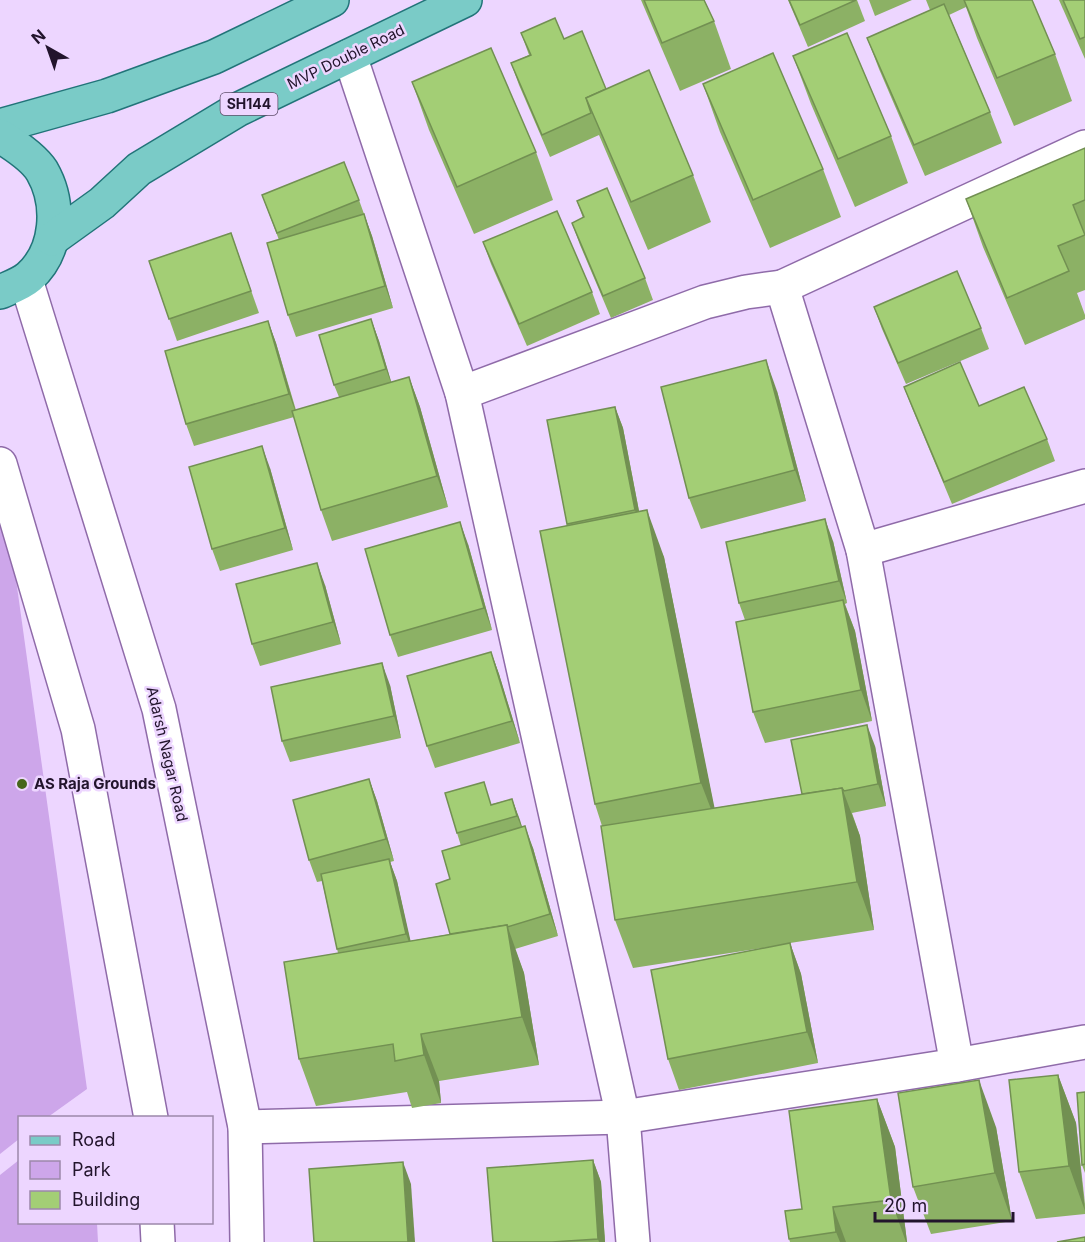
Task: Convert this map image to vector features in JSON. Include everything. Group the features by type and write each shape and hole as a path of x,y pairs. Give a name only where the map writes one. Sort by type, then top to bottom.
{"main road":[{"name":"SH144","path":"13,286 38,268 52,239 54,203 42,170 5,136 214,57 332,0"},
{"name":"MVP Double Road","path":"52,239 102,203 139,169 237,110 465,0"}],"street":[{"path":"350,56 462,393 623,1117 633,1242"},
{"path":"462,393 705,302 746,292 782,288 1085,147"},
{"name":"Adarsh Nagar Road","path":"13,286 159,709 244,1127 247,1242"},
{"path":"782,288 863,550 957,1065"},
{"path":"0,464 78,729 151,1116"},
{"path":"863,550 1082,495"},
{"path":"244,1127 623,1117 957,1065 1085,1042"},
{"path":"158,1224 158,1242"}],"green space":[{"name":"AS Raja Grounds","path":"0,478 2,479 87,1089 49,1116 18,1116 18,1140 0,1154"},
{"path":"18,1161 18,1224 97,1224 98,1242 0,1242 0,1175"}],"building":[{"path":"644,0 704,0 714,21 662,43"},
{"path":"789,0 856,0 800,25"},
{"path":"964,0 1032,0 1055,54 997,78"},
{"path":"1063,0 1085,0 1085,37 1080,39"},
{"path":"944,4 990,112 914,145 867,38"},
{"path":"555,18 564,39 582,31 606,89 586,98 591,113 542,135 511,63 531,55 521,33"},
{"path":"847,33 891,136 838,159 793,56"},
{"path":"491,48 536,152 457,187 412,82"},
{"path":"773,53 823,169 753,200 703,84"},
{"path":"649,70 693,175 631,202 586,98"},
{"path":"1085,148 1085,200 1073,205 1085,235 1058,246 1069,271 1007,298 966,199"},
{"path":"344,162 359,200 277,233 262,195"},
{"path":"607,188 645,278 603,296 572,223 584,217 577,201"},
{"path":"557,211 592,292 519,324 483,242"},
{"path":"364,214 385,286 288,315 267,243"},
{"path":"231,233 251,291 169,319 149,261"},
{"path":"957,271 981,328 898,363 874,307"},
{"path":"371,319 386,369 334,385 319,335"},
{"path":"268,321 289,394 186,424 165,351"},
{"path":"766,360 795,470 689,498 661,387"},
{"path":"960,362 979,406 1024,387 1047,439 944,482 904,387"},
{"path":"409,377 437,476 321,510 292,411"},
{"path":"615,407 635,510 567,524 547,420"},
{"path":"262,446 285,528 212,549 189,467"},
{"path":"647,510 701,783 595,804 540,531"},
{"path":"825,519 839,581 739,603 726,542"},
{"path":"460,522 484,608 390,635 365,549"},
{"path":"317,563 333,622 252,644 236,584"},
{"path":"843,600 861,690 753,712 736,622"},
{"path":"491,652 512,721 427,746 407,676"},
{"path":"382,663 394,716 282,741 271,687"},
{"path":"867,725 878,784 844,791 842,788 802,794 791,740"},
{"path":"369,779 386,839 309,860 293,800"},
{"path":"484,782 491,805 512,799 517,816 457,833 445,793"},
{"path":"842,788 857,882 615,920 601,826"},
{"path":"525,826 550,914 507,927 507,925 450,934 436,884 450,879 442,851"},
{"path":"389,859 406,934 337,949 321,874"},
{"path":"507,925 522,1017 421,1034 424,1055 395,1061 393,1044 299,1059 284,962"},
{"path":"790,943 807,1032 668,1059 651,970"},
{"path":"1058,1075 1069,1166 1019,1172 1009,1080"},
{"path":"979,1080 995,1173 913,1187 898,1093"},
{"path":"1085,1092 1085,1164 1082,1165 1077,1093"},
{"path":"877,1099 891,1200 833,1207 836,1232 789,1239 785,1211 802,1209 789,1111"},
{"path":"593,1160 598,1239 493,1242 487,1168"},
{"path":"403,1162 408,1242 314,1242 309,1169"},
{"path":"1085,1237 1085,1242 1057,1242"}],"place":[{"name":"AS Raja Grounds","path":"22,784"}]}
